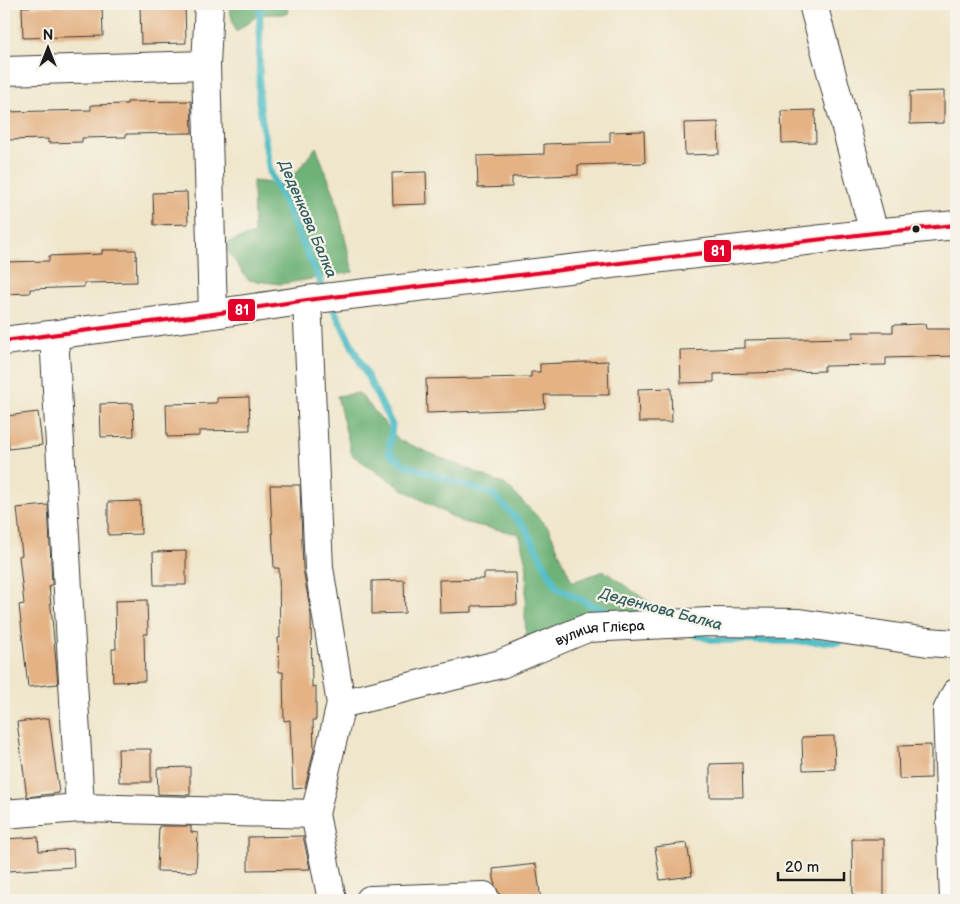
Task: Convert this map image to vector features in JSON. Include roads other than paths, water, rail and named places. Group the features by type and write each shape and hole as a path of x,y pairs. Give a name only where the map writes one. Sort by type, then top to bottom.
{"street":[{"path":"209,4 206,65 213,314"},
{"path":"813,4 874,232"},
{"path":"4,70 206,65"},
{"path":"4,341 307,300 874,232 956,225"},
{"path":"307,300 319,568 341,704 314,814 332,900"},
{"path":"54,335 80,808"},
{"name":"вулиця Глієра","path":"341,704 501,664 587,628 708,622 800,623 928,642 956,644"},
{"path":"954,900 947,711 956,693"},
{"path":"4,814 80,808 314,814"},
{"path":"370,900 484,896"}],"waterway":[{"name":"Деденкова Балка","path":"260,4 259,101 270,172 325,292"},
{"name":"Деденкова Балка","path":"331,304 392,425 389,453 405,465 492,494 524,526 557,588 593,606 622,615"},
{"name":"Деденкова Балка","path":"693,634 713,640 839,642"}]}
